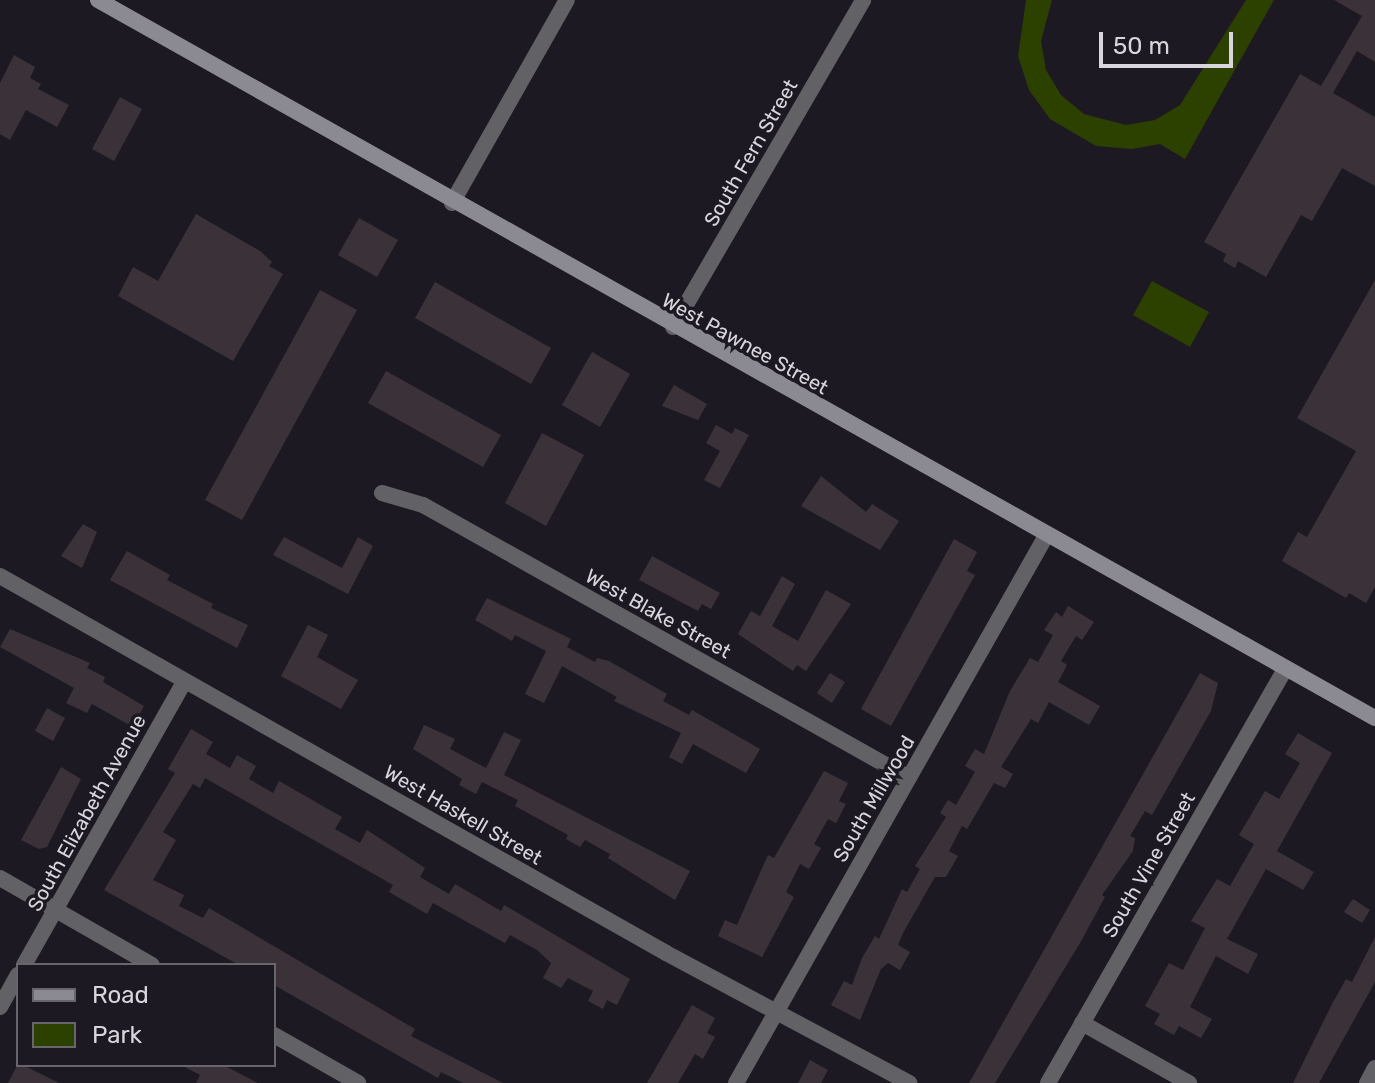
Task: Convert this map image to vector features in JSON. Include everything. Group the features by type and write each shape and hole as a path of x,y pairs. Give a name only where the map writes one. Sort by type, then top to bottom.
{"main road":[{"name":"West Pawnee Street","path":"98,0 452,203 1375,718"}],"street":[{"path":"452,203 567,0"},
{"name":"South Fern Street","path":"673,327 863,0"},
{"name":"West Blake Street","path":"382,493 423,505 909,778"},
{"name":"South Millwood","path":"736,1083 1047,534"},
{"name":"West Haskell Street","path":"0,576 909,1083"},
{"name":"South Vine Street","path":"1048,1083 1286,668"},
{"name":"South Elizabeth Avenue","path":"25,963 185,681"},
{"path":"0,878 149,963"},
{"path":"0,1007 16,979"},
{"path":"1082,1023 1189,1083"},
{"path":"276,1036 358,1083"},
{"path":"1367,1083 1375,1068"}],"green space":[{"path":"1026,0 1052,0 1041,41 1046,70 1061,95 1084,114 1126,125 1155,120 1180,105 1246,0 1274,0 1185,159 1160,144 1132,149 1096,146 1050,119 1029,90 1018,56"},
{"path":"1152,281 1209,312 1190,347 1133,315"}],"building":[{"path":"1334,0 1375,0 1375,62 1357,51 1333,93 1375,117 1375,186 1342,168 1312,221 1301,215 1266,277 1238,261 1235,268 1223,261 1226,254 1204,242 1300,74 1321,86 1362,16"},
{"path":"14,55 35,67 30,78 41,84 38,89 69,105 57,127 26,110 10,140 0,134 0,83"},
{"path":"120,97 142,109 114,161 92,149"},
{"path":"196,214 260,251 272,262 269,266 283,274 233,361 118,296 133,267 158,281"},
{"path":"359,218 398,240 377,277 338,255"},
{"path":"1375,280 1375,587 1366,603 1349,593 1346,598 1282,561 1298,532 1307,537 1356,451 1297,418"},
{"path":"435,282 551,348 531,384 415,318"},
{"path":"320,290 357,310 242,520 205,500"},
{"path":"592,352 630,374 600,427 562,405"},
{"path":"386,371 501,435 483,467 368,403"},
{"path":"674,385 707,404 698,420 662,406"},
{"path":"716,425 732,434 735,428 749,435 720,488 704,480 720,451 706,443"},
{"path":"542,433 584,455 546,526 505,503"},
{"path":"821,476 866,512 872,504 899,521 880,550 801,506"},
{"path":"83,524 97,532 82,568 61,556"},
{"path":"284,537 342,568 358,537 373,546 348,594 273,555"},
{"path":"954,539 977,552 967,571 975,575 891,726 861,709"},
{"path":"127,551 170,575 167,580 213,604 211,608 248,625 237,648 110,580"},
{"path":"652,556 720,593 711,609 702,604 698,611 639,580"},
{"path":"782,576 795,584 772,626 798,641 826,590 851,604 806,671 797,665 793,671 738,634 751,611 760,616"},
{"path":"487,598 571,639 567,647 595,662 597,658 609,661 667,694 663,701 689,715 692,710 760,749 746,773 693,744 682,764 669,757 681,733 614,701 617,697 562,666 544,703 525,694 546,651 515,635 512,641 475,620"},
{"path":"1068,606 1094,622 1082,640 1076,636 1061,661 1067,665 1058,682 1100,706 1089,725 1049,702 1038,723 1031,719 1001,767 1013,774 1005,788 994,783 967,829 962,826 949,851 958,856 946,877 935,877 903,933 898,945 910,952 900,970 888,963 881,969 860,1020 831,1005 844,981 852,985 862,958 875,936 879,939 902,889 907,892 920,869 915,866 946,817 940,813 948,800 956,805 975,772 965,766 975,749 984,754 1010,691 1030,658 1038,662 1053,635 1044,630 1056,612 1062,617"},
{"path":"308,625 328,635 317,657 358,680 341,709 281,676"},
{"path":"10,629 90,663 87,668 105,677 103,682 144,706 133,727 92,704 87,713 66,703 74,688 0,647"},
{"path":"830,673 845,682 832,703 817,693"},
{"path":"1200,673 1218,683 1211,711 1152,815 1145,811 1130,836 1135,838 1133,851 1102,895 1105,897 1080,943 995,1083 969,1083"},
{"path":"47,708 65,718 53,741 35,731"},
{"path":"424,725 455,739 450,749 486,768 504,732 521,740 504,775 690,871 675,900 585,840 580,847 566,839 568,835 515,806 518,800 482,782 476,794 459,785 462,779 413,749"},
{"path":"191,729 213,742 206,754 230,768 237,755 256,766 249,779 273,793 279,781 342,817 335,829 360,843 367,830 425,868 420,877 449,894 455,884 501,911 504,905 630,979 617,1005 607,1000 603,1009 588,1001 593,991 568,978 561,988 543,978 551,963 537,950 510,935 505,943 433,903 427,914 389,892 393,885 205,778 200,788 193,784 163,832 176,840 153,880 184,895 179,906 203,918 209,908 415,1029 411,1036 503,1083 463,1083 441,1072 438,1078 276,986 276,963 235,963 104,890 175,773 168,769"},
{"path":"1298,733 1332,753 1277,851 1314,872 1303,890 1266,869 1227,939 1258,954 1248,974 1216,956 1190,1007 1212,1019 1201,1038 1179,1026 1174,1035 1154,1024 1160,1014 1145,1006 1169,963 1183,970 1205,928 1191,921 1217,879 1230,886 1254,844 1239,835 1265,791 1279,799 1300,763 1285,754"},
{"path":"61,767 81,779 47,847 39,849 21,840"},
{"path":"824,771 848,783 839,801 846,804 836,823 828,819 814,844 821,848 809,869 800,864 786,892 794,897 762,957 718,936 725,920 737,925 768,855 774,858"},
{"path":"1353,899 1370,910 1362,923 1344,912"},
{"path":"1375,937 1375,982 1319,1083 1293,1083 1346,979 1352,982"},
{"path":"692,1005 715,1018 707,1033 715,1037 703,1059 695,1054 678,1083 647,1083"},
{"path":"810,1060 828,1070 821,1083 798,1083"},
{"path":"16,1067 27,1067 59,1083 8,1083"},
{"path":"185,1067 227,1067 258,1083 196,1083 200,1075"}]}
